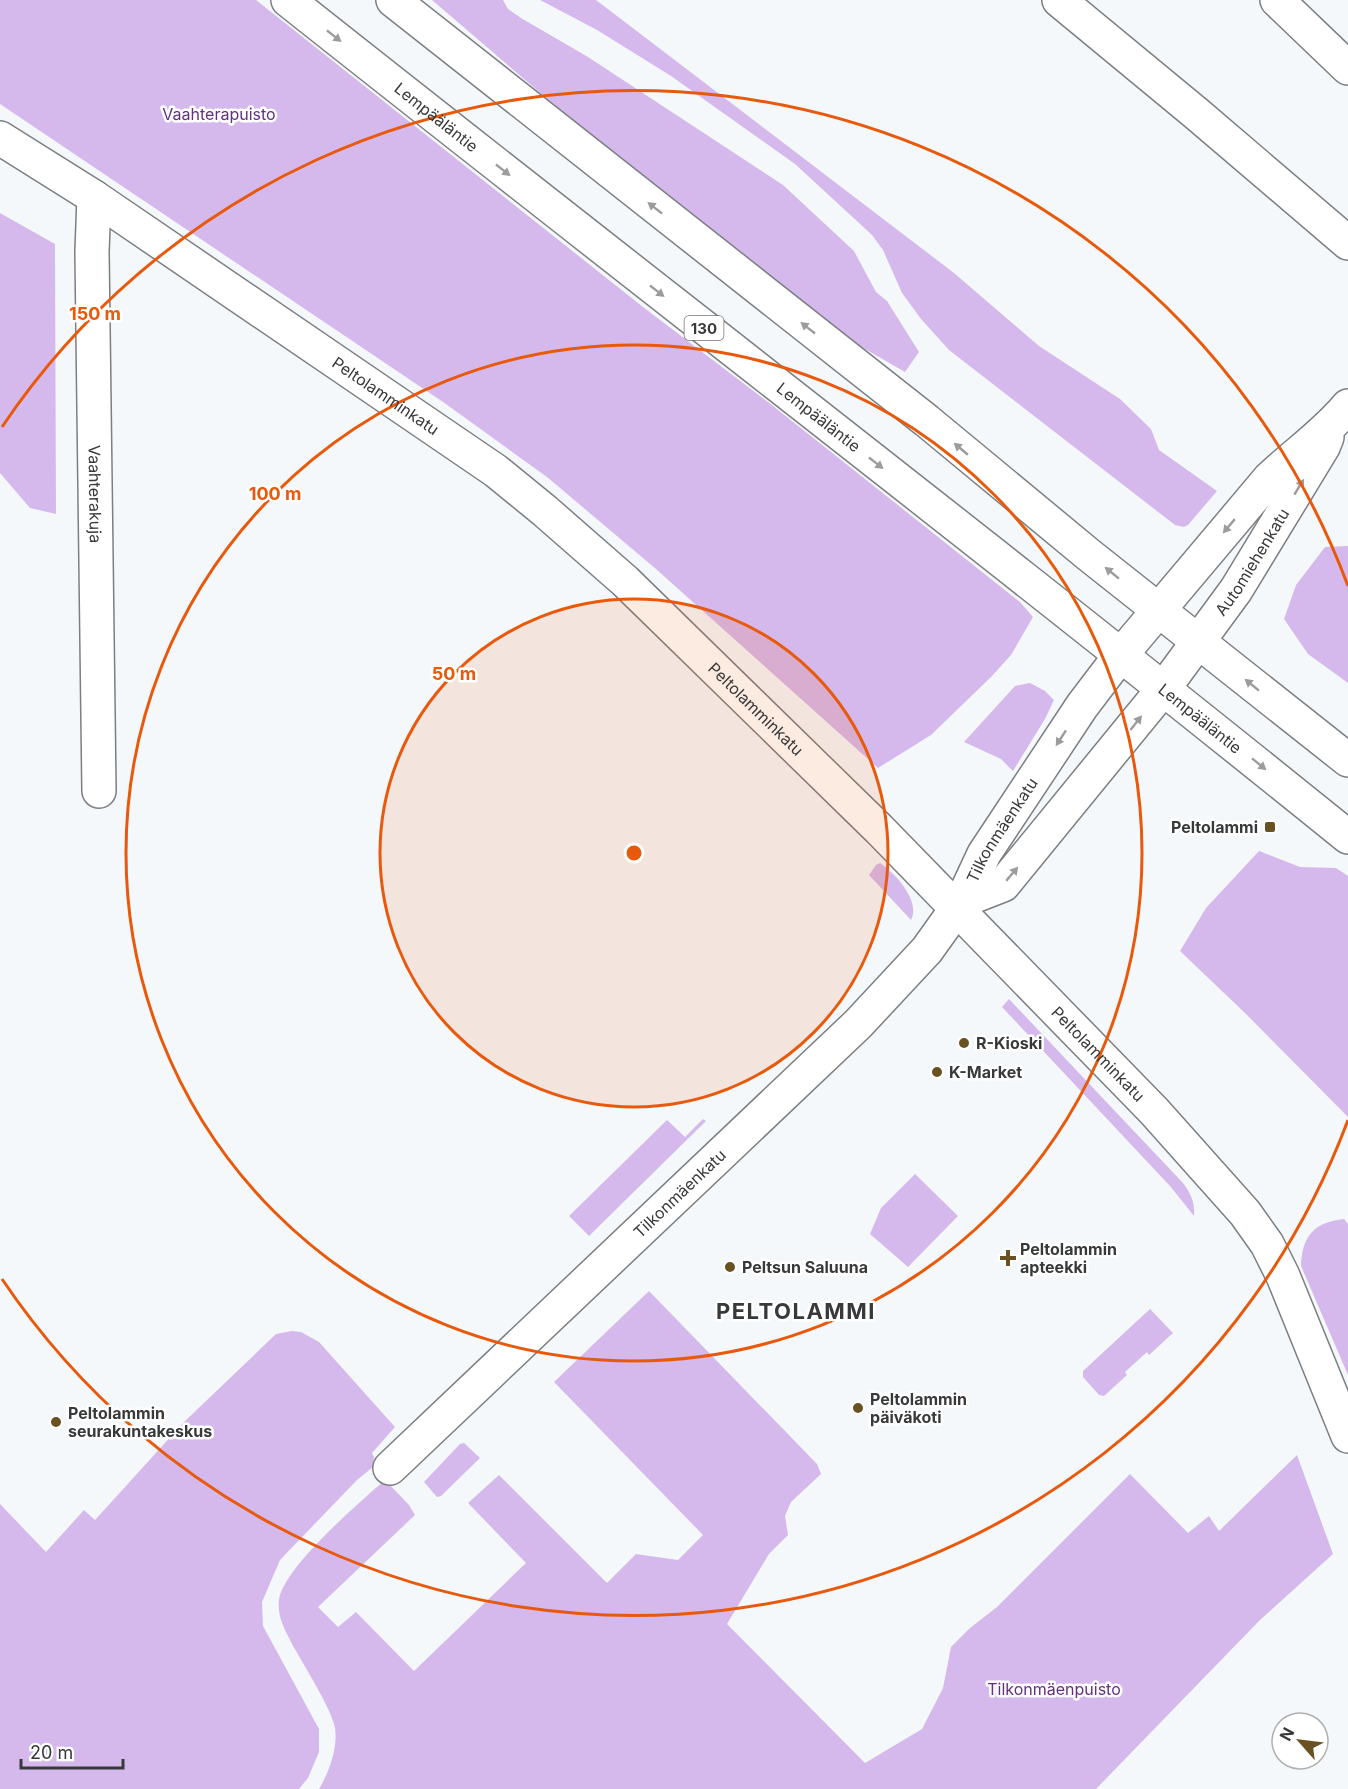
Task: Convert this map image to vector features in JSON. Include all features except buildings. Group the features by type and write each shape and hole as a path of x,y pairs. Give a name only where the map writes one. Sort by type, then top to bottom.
{"street":[{"name":"Lempääläntie","path":"288,0 736,354 1056,602 1120,656 1164,688 1348,837"},
{"path":"393,0 927,420 1158,609 1348,760"},
{"path":"1059,0 1348,243"},
{"path":"1277,0 1348,68"},
{"name":"Peltolamminkatu","path":"0,138 94,197 496,471 625,581 959,904 1154,1111 1245,1213 1267,1244 1287,1284 1348,1436"},
{"name":"Vaahterakuja","path":"94,197 92,252 99,791"},
{"name":"Automiehenkatu","path":"1158,609 1269,479 1339,416"},
{"name":"Automiehenkatu","path":"1164,688 1236,590 1323,447 1339,416"},
{"name":"Tilkonmäenkatu","path":"390,1468 858,1024 927,950 959,904 984,854 1082,706 1158,609"},
{"name":"Tilkonmäenkatu","path":"959,904 1003,885 1164,688"}],"green space":[{"name":"Vaahterapuisto","path":"0,0 256,0 1020,602 1033,617 1011,655 931,735 878,768 656,569 547,477 443,402 0,104"},
{"path":"432,0 503,0 508,9 521,18 588,57 783,185 854,251 876,292 887,301 919,352 905,372 839,334 545,97"},
{"path":"540,0 596,0 954,273 1039,346 1120,399 1151,429 1159,450 1217,491 1188,525 1184,527 1175,525 949,350 921,319 902,293 883,250 872,235 795,164 671,76 597,30"},
{"path":"0,213 55,244 56,514 30,508 0,473"},
{"path":"1348,546 1348,683 1308,654 1284,619 1296,585 1325,547"},
{"path":"1030,683 1045,691 1054,700 1013,771 1001,759 964,742 1015,686"},
{"path":"1259,851 1300,867 1336,868 1348,876 1348,1117 1180,951 1206,908"},
{"path":"880,863 893,873 910,896 913,913 911,920 869,875"},
{"path":"1009,999 1183,1183 1192,1198 1194,1216 1170,1186 1002,1007"},
{"path":"703,1119 706,1121 589,1236 569,1216 667,1120 685,1137"},
{"path":"915,1174 958,1216 908,1267 870,1234 881,1208"},
{"path":"1344,1219 1348,1224 1348,1375 1301,1266 1304,1246 1312,1232 1325,1223"},
{"name":"Tilkonmäenpuisto","path":"649,1291 817,1464 821,1474 791,1502 785,1516 788,1535 769,1554 727,1624 865,1763 922,1729 943,1688 951,1647 970,1628 997,1607 1130,1474 1188,1533 1209,1516 1219,1531 1297,1455 1333,1554 1260,1620 1096,1789 319,1789 332,1760 335,1728 322,1697 284,1627 279,1611 279,1599 284,1585 308,1553 341,1519 385,1480 409,1505 415,1515 318,1607 338,1627 356,1612 414,1671 526,1563 468,1503 499,1475 607,1583 636,1554 678,1560 703,1535 554,1382"},
{"path":"1150,1309 1173,1333 1149,1355 1147,1352 1125,1372 1127,1375 1104,1396 1099,1395 1083,1377 1083,1371"},
{"path":"301,1332 319,1342 395,1427 372,1453 373,1467 357,1480 280,1560 262,1602 263,1626 319,1729 319,1752 308,1778 299,1789 0,1789 0,1504 46,1552 84,1510 95,1520 184,1422 276,1334"},
{"path":"464,1443 480,1458 441,1496 437,1497 424,1482 460,1444"}],"place":[{"name":"Peltolammi","path":"1270,827"},
{"name":"R-Kioski","path":"964,1043"},
{"name":"K-Market","path":"937,1072"},
{"name":"Peltolammin apteekki","path":"1008,1258"},
{"name":"Peltsun Saluuna","path":"730,1267"},
{"name":"Peltolammin päiväkoti","path":"858,1408"},
{"name":"Peltolammin seurakuntakeskus","path":"56,1422"}],"district":[{"name":"PELTOLAMMI","path":"796,1311"}]}
